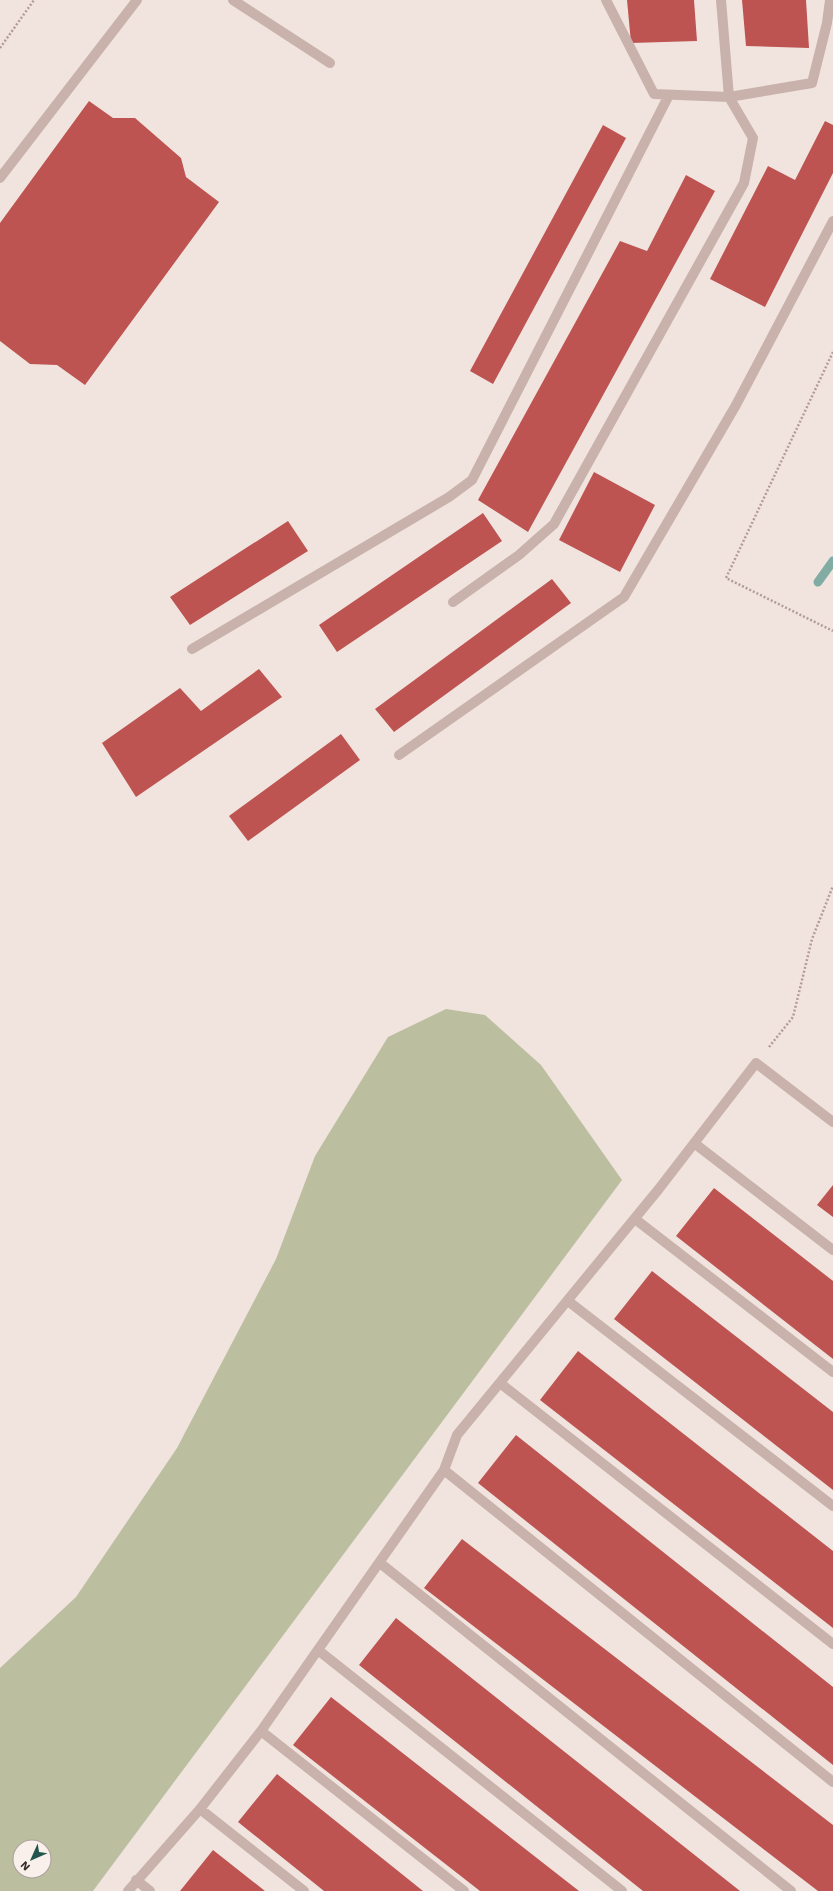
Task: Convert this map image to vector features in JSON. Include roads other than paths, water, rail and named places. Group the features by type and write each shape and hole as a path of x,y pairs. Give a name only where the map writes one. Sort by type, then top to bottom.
{"lane":[{"path":"0,178 137,0"},
{"path":"233,0 330,63"},
{"path":"606,0 654,94 729,97 812,83 827,23 830,0"},
{"path":"453,602 519,555 554,524 744,183 753,138 729,97 721,0"},
{"path":"192,649 449,496 472,480 669,95"},
{"path":"399,755 624,597 736,405 833,221"},
{"path":"128,1891 136,1880 200,1809 261,1731 444,1470 457,1435 635,1219 756,1063 833,1122"},
{"path":"694,1143 833,1250"},
{"path":"635,1219 833,1372"},
{"path":"568,1301 833,1506"},
{"path":"500,1384 833,1644"},
{"path":"444,1470 833,1782"},
{"path":"380,1562 791,1891"},
{"path":"318,1650 622,1891"},
{"path":"261,1731 464,1891"},
{"path":"200,1809 304,1891"},
{"path":"136,1880 150,1891"}],"waterway":[{"path":"818,582 833,561"}]}
